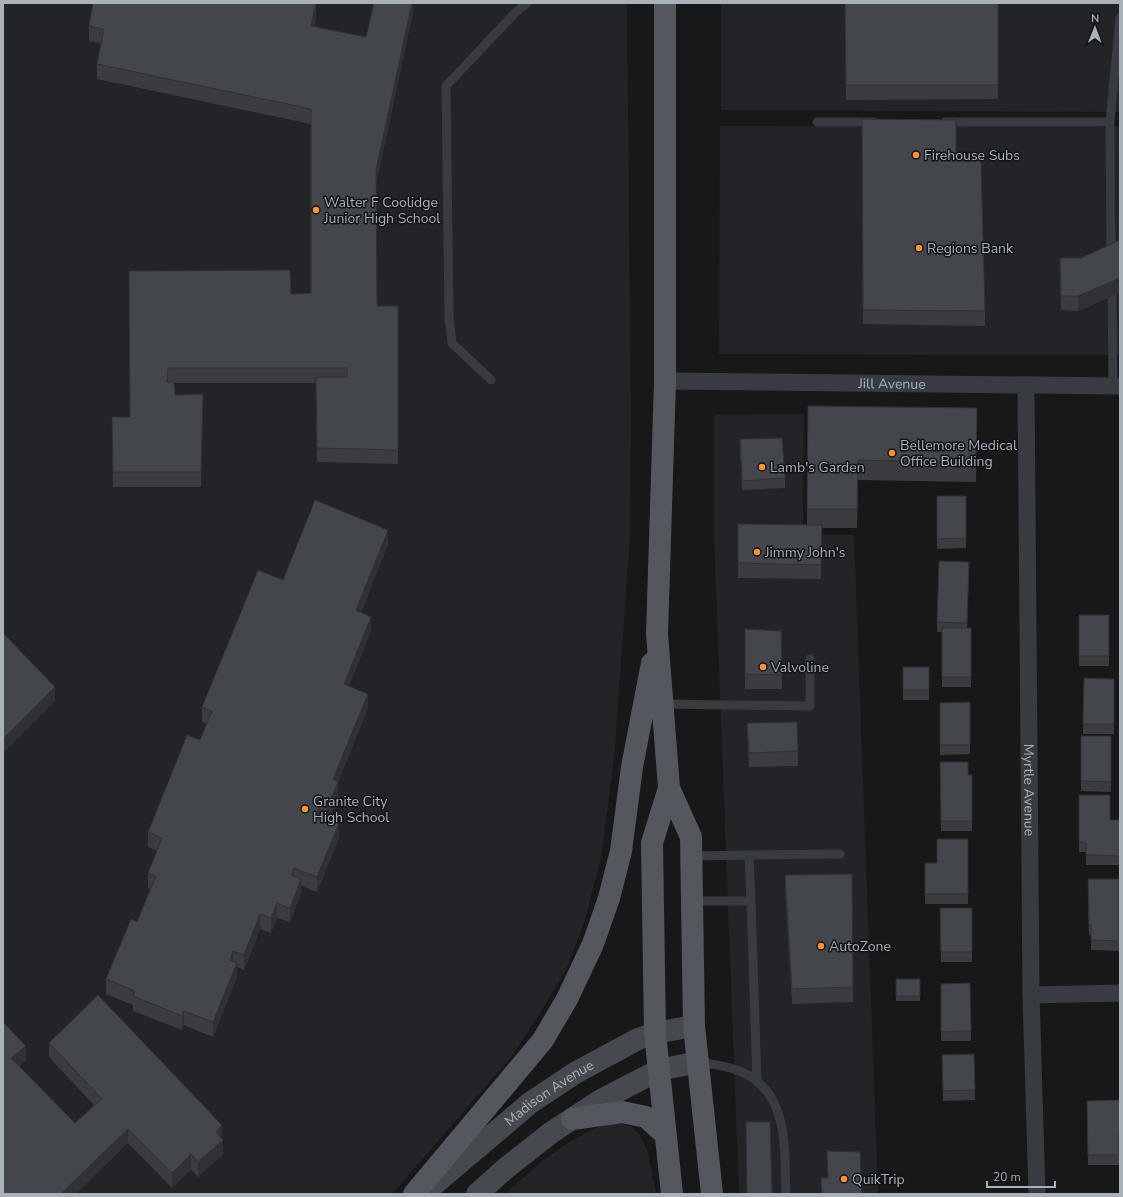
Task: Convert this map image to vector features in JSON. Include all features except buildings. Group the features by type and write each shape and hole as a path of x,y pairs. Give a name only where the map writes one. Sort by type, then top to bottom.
{"main road":[{"path":"665,3 665,381 657,634 669,788 691,837 694,1026 712,1194"},
{"path":"414,1194 542,1040 567,999 593,944 609,898 621,851 632,767 657,634"},
{"path":"669,788 652,843 655,1033 672,1194"},
{"name":"Madison Avenue","path":"423,1194 530,1103 575,1073 638,1039 655,1033 694,1026"},
{"path":"478,1194 506,1168 552,1132 601,1100 659,1070 698,1062"},
{"path":"572,1119 622,1112 646,1117 666,1135"}],"street":[{"name":"Jill Avenue","path":"665,381 1116,386"},
{"name":"Myrtle Avenue","path":"1026,386 1031,995 1036,1194"},
{"path":"1031,995 1120,994"}],"lane":[{"path":"491,380 452,343 449,316 446,86 515,13 527,3"},
{"path":"1116,386 1111,270 1110,122 1120,18"},
{"path":"817,122 881,122"},
{"path":"937,122 1110,122"},
{"path":"662,704 810,706 810,659"},
{"path":"691,856 840,854"},
{"path":"749,855 757,1081"},
{"path":"692,901 751,901"},
{"path":"698,1062 734,1069 757,1081 774,1100 781,1115 784,1139 786,1194"}],"shaded area":[{"path":"3,3 627,3 631,418 630,538 614,759 601,858 585,920 566,970 538,1016 512,1056 392,1194 3,1194"},
{"path":"721,3 1120,3 1120,112 721,110"},
{"path":"720,126 1120,127 1120,355 719,354"},
{"path":"804,414 803,535 854,535 878,1194 739,1194 714,538 714,415"},
{"path":"616,1123 630,1126 640,1135 648,1152 656,1194 505,1194 541,1162 571,1141 600,1126"}],"place":[{"name":"Firehouse Subs","path":"916,155"},
{"name":"Walter F Coolidge Junior High School","path":"316,210"},
{"name":"Regions Bank","path":"919,248"},
{"name":"Bellemore Medical Office Building","path":"892,453"},
{"name":"Lamb's Garden","path":"762,467"},
{"name":"Jimmy John's","path":"757,552"},
{"name":"Valvoline","path":"763,667"},
{"name":"Granite City High School","path":"305,809"},
{"name":"AutoZone","path":"821,946"},
{"name":"QuikTrip","path":"844,1179"}]}
